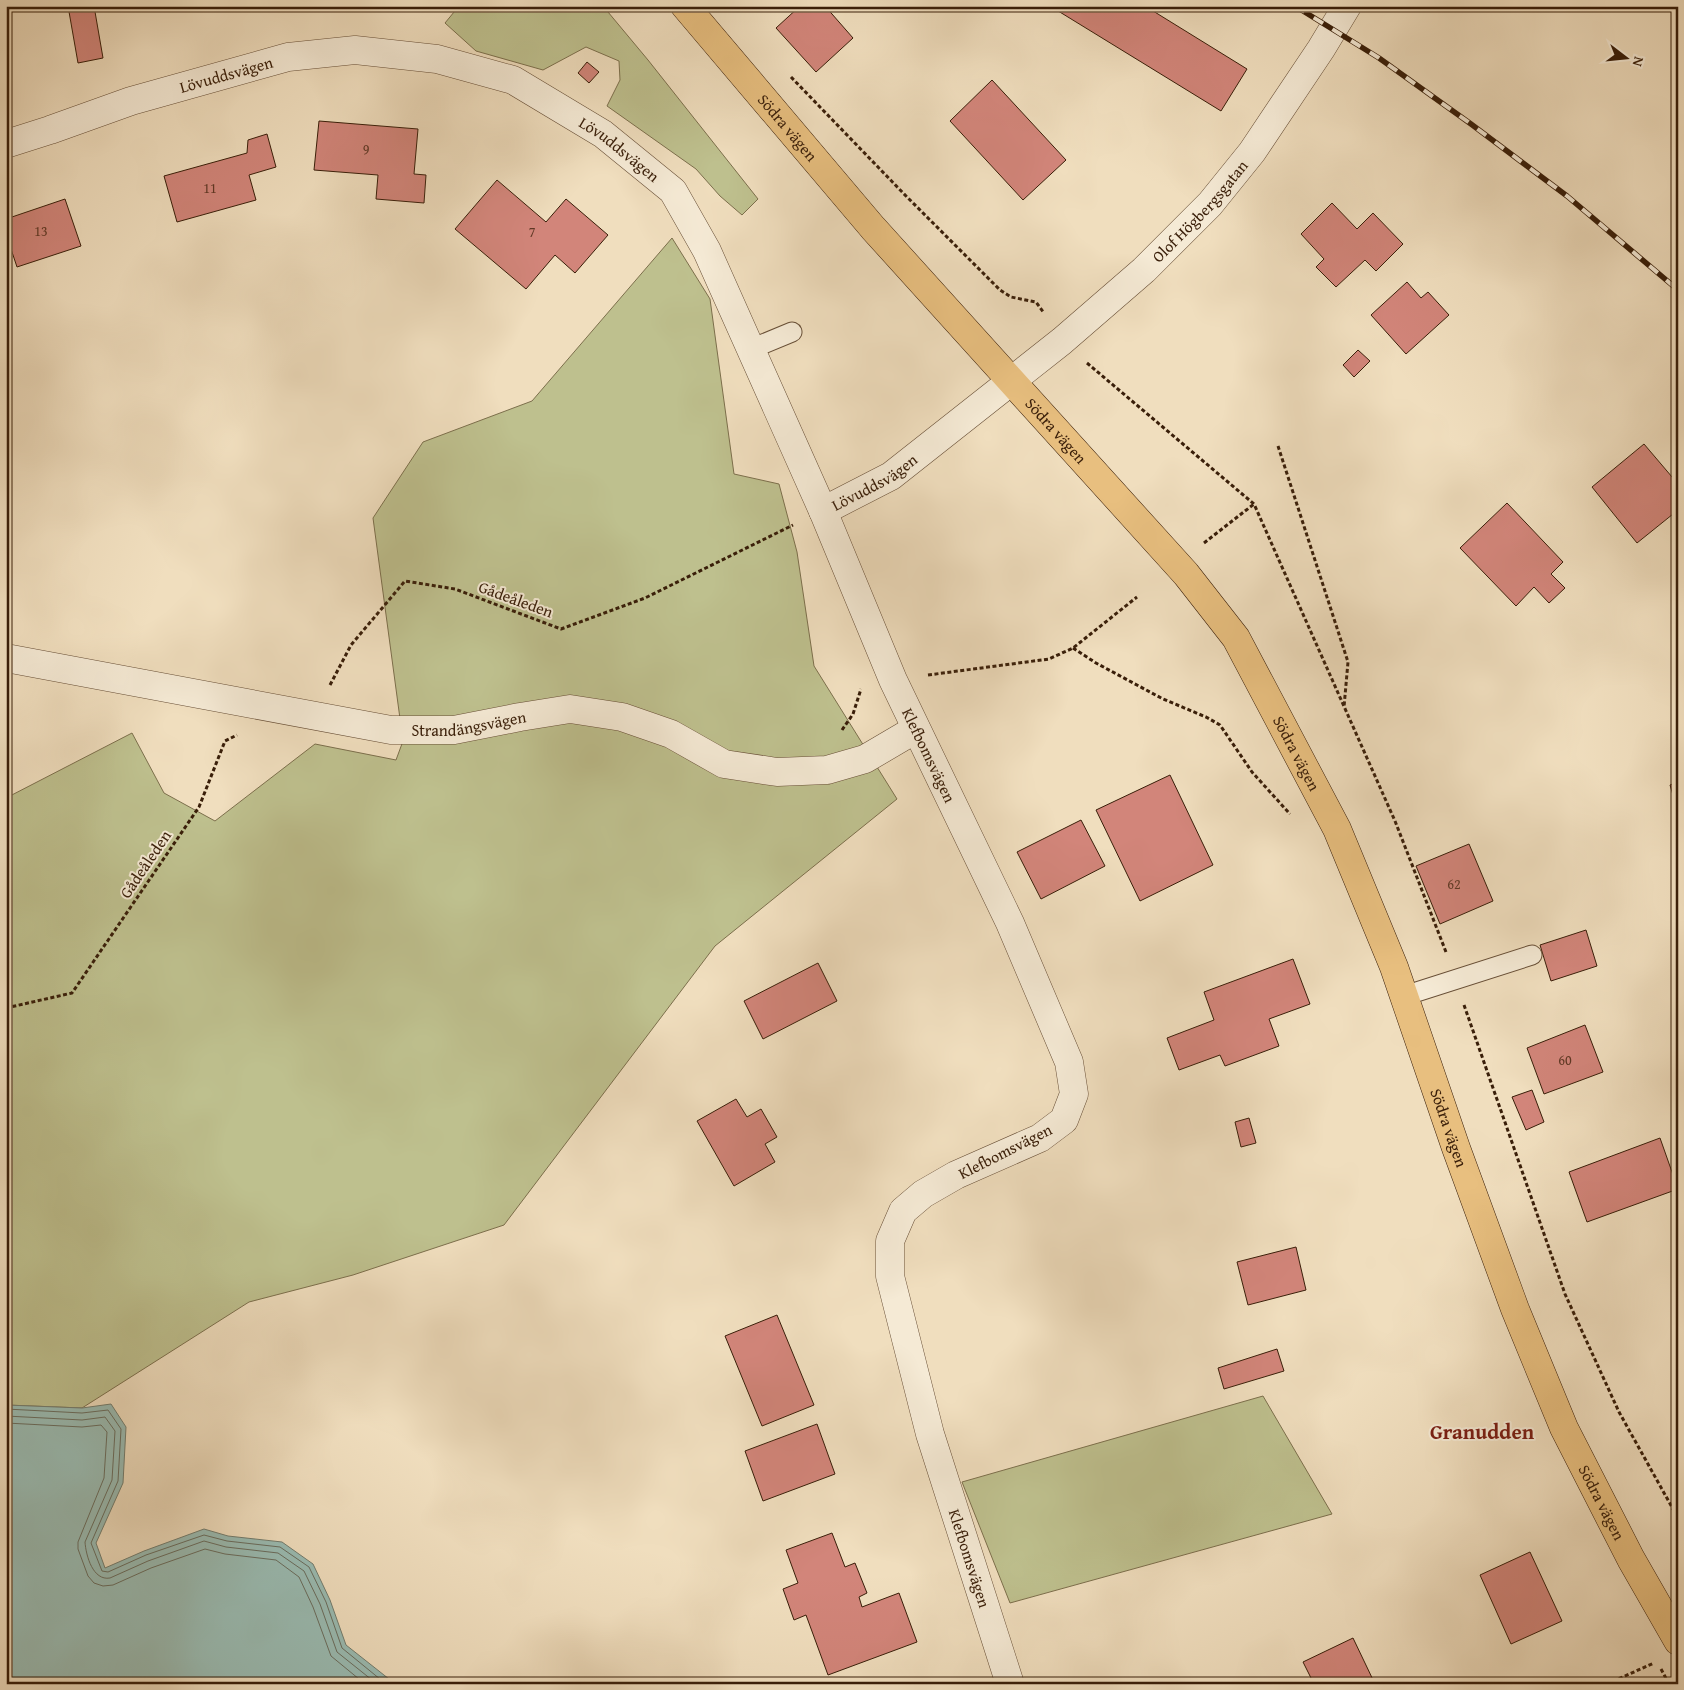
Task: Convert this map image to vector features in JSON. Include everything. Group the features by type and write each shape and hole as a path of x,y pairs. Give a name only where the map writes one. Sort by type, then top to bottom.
{"highway":[{"name":"Södra vägen","path":"685,6 873,228 1186,574 1236,638 1337,829 1394,967 1456,1148 1515,1309 1560,1418 1631,1558 1678,1640"}],"street":[{"name":"Olof Högbergsgatan","path":"1012,382 1144,270 1210,204 1252,152 1321,49 1347,6"},
{"name":"Lövuddsvägen","path":"6,144 131,101 288,57 355,50 437,59 513,80 603,134 673,191 707,251 823,511 891,476 1012,382"},
{"name":"Klefbomsvägen","path":"823,511 893,680 1010,922 1069,1062 1074,1094 1064,1120 1040,1138 956,1176 922,1194 903,1211 890,1240 890,1276 930,1434 1010,1684"},
{"name":"Strandängsvägen","path":"6,658 286,712 391,730 454,730 520,716 570,709 622,717 671,734 724,764 776,772 826,770 865,759 916,729"}],"lane":[{"path":"751,349 792,332"},
{"path":"1404,996 1532,955"}],"path":[{"path":"786,72 1000,290 1011,297 1036,302 1062,341"},
{"path":"1097,371 1254,504 1395,821 1456,980 1565,1294 1619,1412 1678,1518"},
{"path":"1278,446 1348,662 1344,709"},
{"path":"1204,543 1254,504"},
{"name":"Gådeåleden","path":"329,686 351,645 405,582 455,590 562,629 645,598 823,511"},
{"path":"893,680 1049,659 1073,648 1137,597"},
{"path":"1073,648 1096,663 1163,699 1206,717"},
{"name":"Gådeåleden","path":"6,1008 72,993 199,807 225,741 286,712"},
{"path":"1607,1684 1657,1662"}],"green space":[{"path":"459,6 603,6 758,199 742,215 720,196 696,169 607,106 620,80 619,61 586,47 543,70 476,51 445,23"},
{"path":"672,238 710,299 734,474 779,484 797,552 814,666 897,799 715,946 504,1225 353,1275 249,1302 82,1408 6,1405 6,798 132,733 164,793 215,821 315,744 396,760 403,741 373,518 423,442 532,401"},
{"path":"1263,1396 1332,1514 1010,1603 962,1482"}],"water":[{"path":"111,1404 126,1427 123,1483 96,1543 105,1568 144,1551 204,1529 228,1536 282,1542 313,1564 330,1600 346,1645 389,1679 391,1684 6,1684 6,1405 82,1408"}],"building":[{"path":"68,6 94,6 103,58 78,63"},
{"path":"800,6 825,6 853,38 816,72 776,28"},
{"path":"1050,6 1145,6 1247,69 1221,111"},
{"path":"587,62 599,72 589,83 578,73"},
{"path":"992,80 1066,160 1023,200 950,121"},
{"path":"319,121 418,129 414,174 426,175 424,203 376,199 378,175 314,170"},
{"path":"267,134 276,167 249,175 256,200 177,222 164,176 247,153 248,140"},
{"path":"497,180 546,222 566,199 608,235 575,273 555,255 526,289 455,229"},
{"path":"65,199 81,246 17,267 9,243 6,244 6,219"},
{"path":"1332,203 1357,229 1373,213 1403,244 1376,271 1365,260 1336,287 1316,267 1324,259 1301,234"},
{"path":"1407,282 1421,298 1428,292 1449,315 1406,354 1371,315"},
{"path":"1358,350 1370,361 1354,377 1343,365"},
{"path":"1644,444 1678,484 1678,510 1637,543 1592,487"},
{"path":"1507,503 1563,562 1551,574 1565,588 1549,603 1534,587 1516,606 1460,548"},
{"path":"1170,775 1213,865 1140,901 1096,810"},
{"path":"1678,782 1678,812 1670,785"},
{"path":"1081,820 1105,866 1041,899 1017,852"},
{"path":"1469,844 1493,901 1440,924 1416,866"},
{"path":"1586,930 1597,966 1551,981 1540,945"},
{"path":"1293,959 1310,1004 1269,1019 1279,1046 1225,1066 1220,1055 1179,1070 1167,1038 1214,1020 1204,992"},
{"path":"818,963 837,1001 763,1039 744,1001"},
{"path":"1585,1025 1603,1072 1544,1094 1527,1048"},
{"path":"1532,1090 1544,1122 1526,1130 1512,1097"},
{"path":"736,1099 747,1117 761,1109 777,1137 765,1144 775,1162 734,1186 697,1121"},
{"path":"1249,1118 1256,1143 1241,1147 1235,1122"},
{"path":"1660,1138 1678,1189 1587,1222 1569,1172"},
{"path":"1296,1247 1306,1290 1248,1305 1237,1262"},
{"path":"777,1315 814,1405 762,1426 725,1336"},
{"path":"1277,1349 1284,1371 1224,1389 1218,1368"},
{"path":"817,1424 835,1474 763,1501 745,1451"},
{"path":"832,1533 845,1567 855,1563 867,1593 859,1597 862,1607 899,1593 917,1642 828,1675 806,1615 794,1620 783,1589 798,1583 786,1550"},
{"path":"1530,1552 1562,1621 1511,1644 1480,1575"},
{"path":"1353,1638 1375,1684 1314,1684 1303,1662"}],"railway":[{"path":"1295,6 1379,58 1471,124 1567,196 1678,290"}],"district":[{"name":"Granudden","path":"1482,1431"}]}
